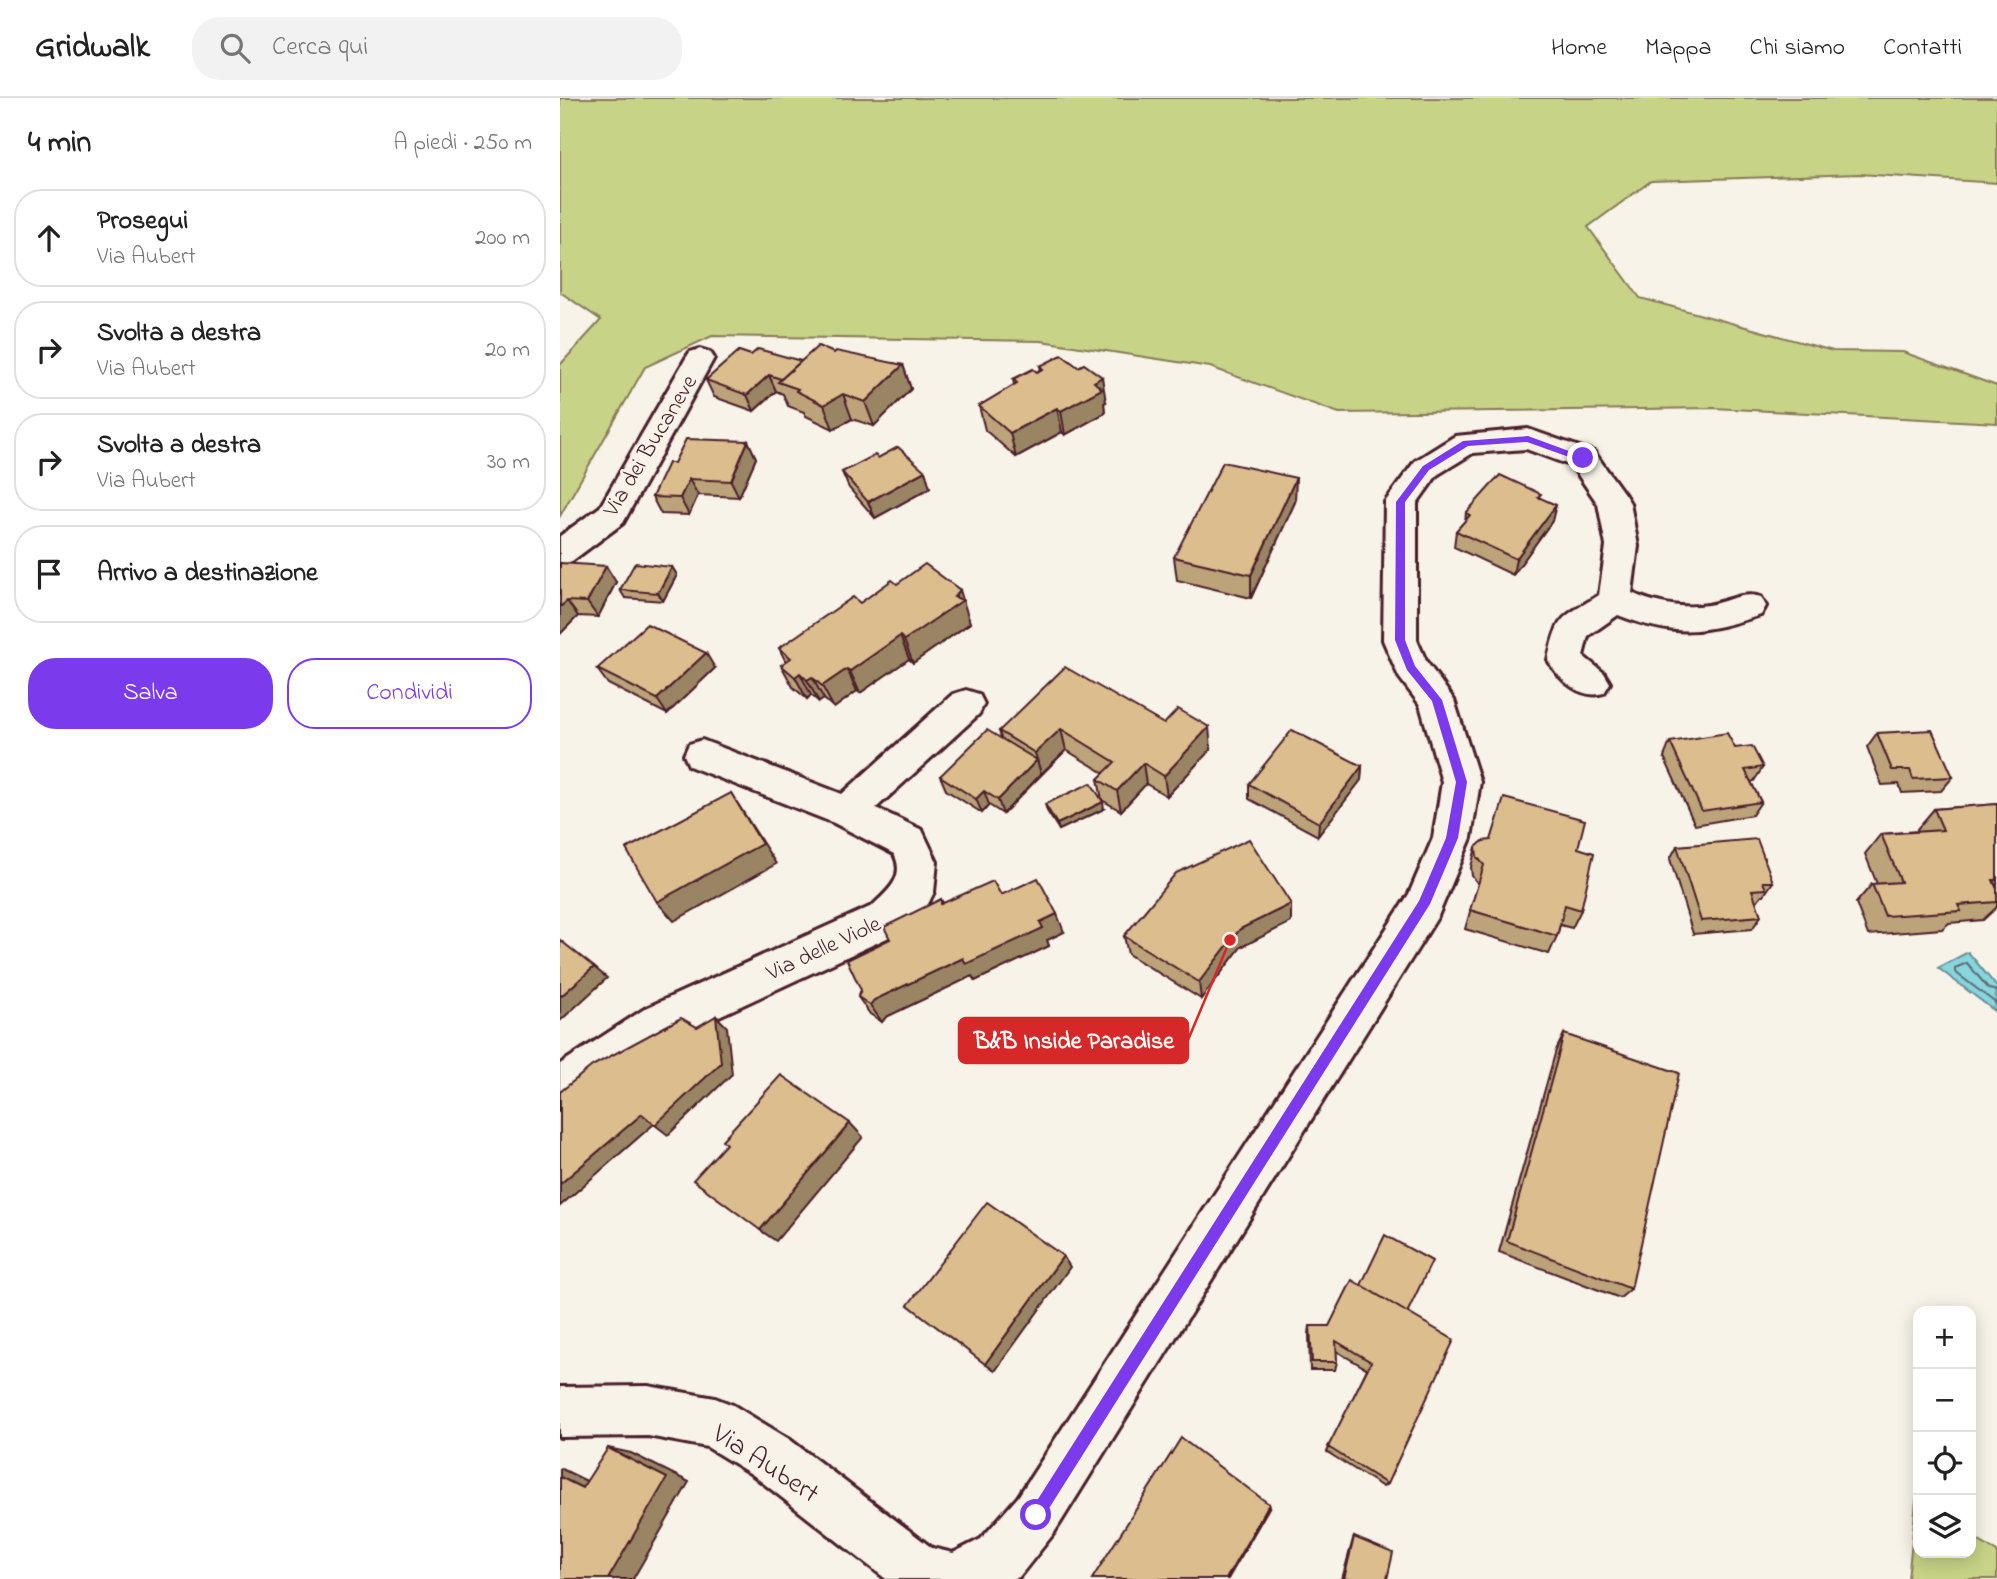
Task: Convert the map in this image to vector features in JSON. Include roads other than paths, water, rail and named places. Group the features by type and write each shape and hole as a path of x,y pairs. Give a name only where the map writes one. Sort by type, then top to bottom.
{"street":[{"name":"Via dei Bucaneve","path":"560,553 612,515 700,358"},
{"path":"958,1579 1000,1558 1036,1515 1424,904 1452,838 1461,782 1436,700 1411,667 1400,640 1401,502 1426,468 1466,443 1528,439 1583,458 1614,503 1622,546 1615,587 1616,600"},
{"path":"1616,600 1637,610 1705,618 1749,606"},
{"path":"1592,683 1565,660 1572,629 1616,600"},
{"path":"847,812 966,704"},
{"name":"Via delle Viole","path":"560,1089 661,1021 886,919 914,892 918,862 908,842 847,812 702,755"},
{"name":"Via Aubert","path":"560,1412 648,1411 715,1423 771,1457 919,1572 951,1579"}],"water":[{"path":"1968,952 1997,987 1995,1011 1938,968"}],"place":[{"name":"B&B Inside Paradise","path":"1230,940"}]}
